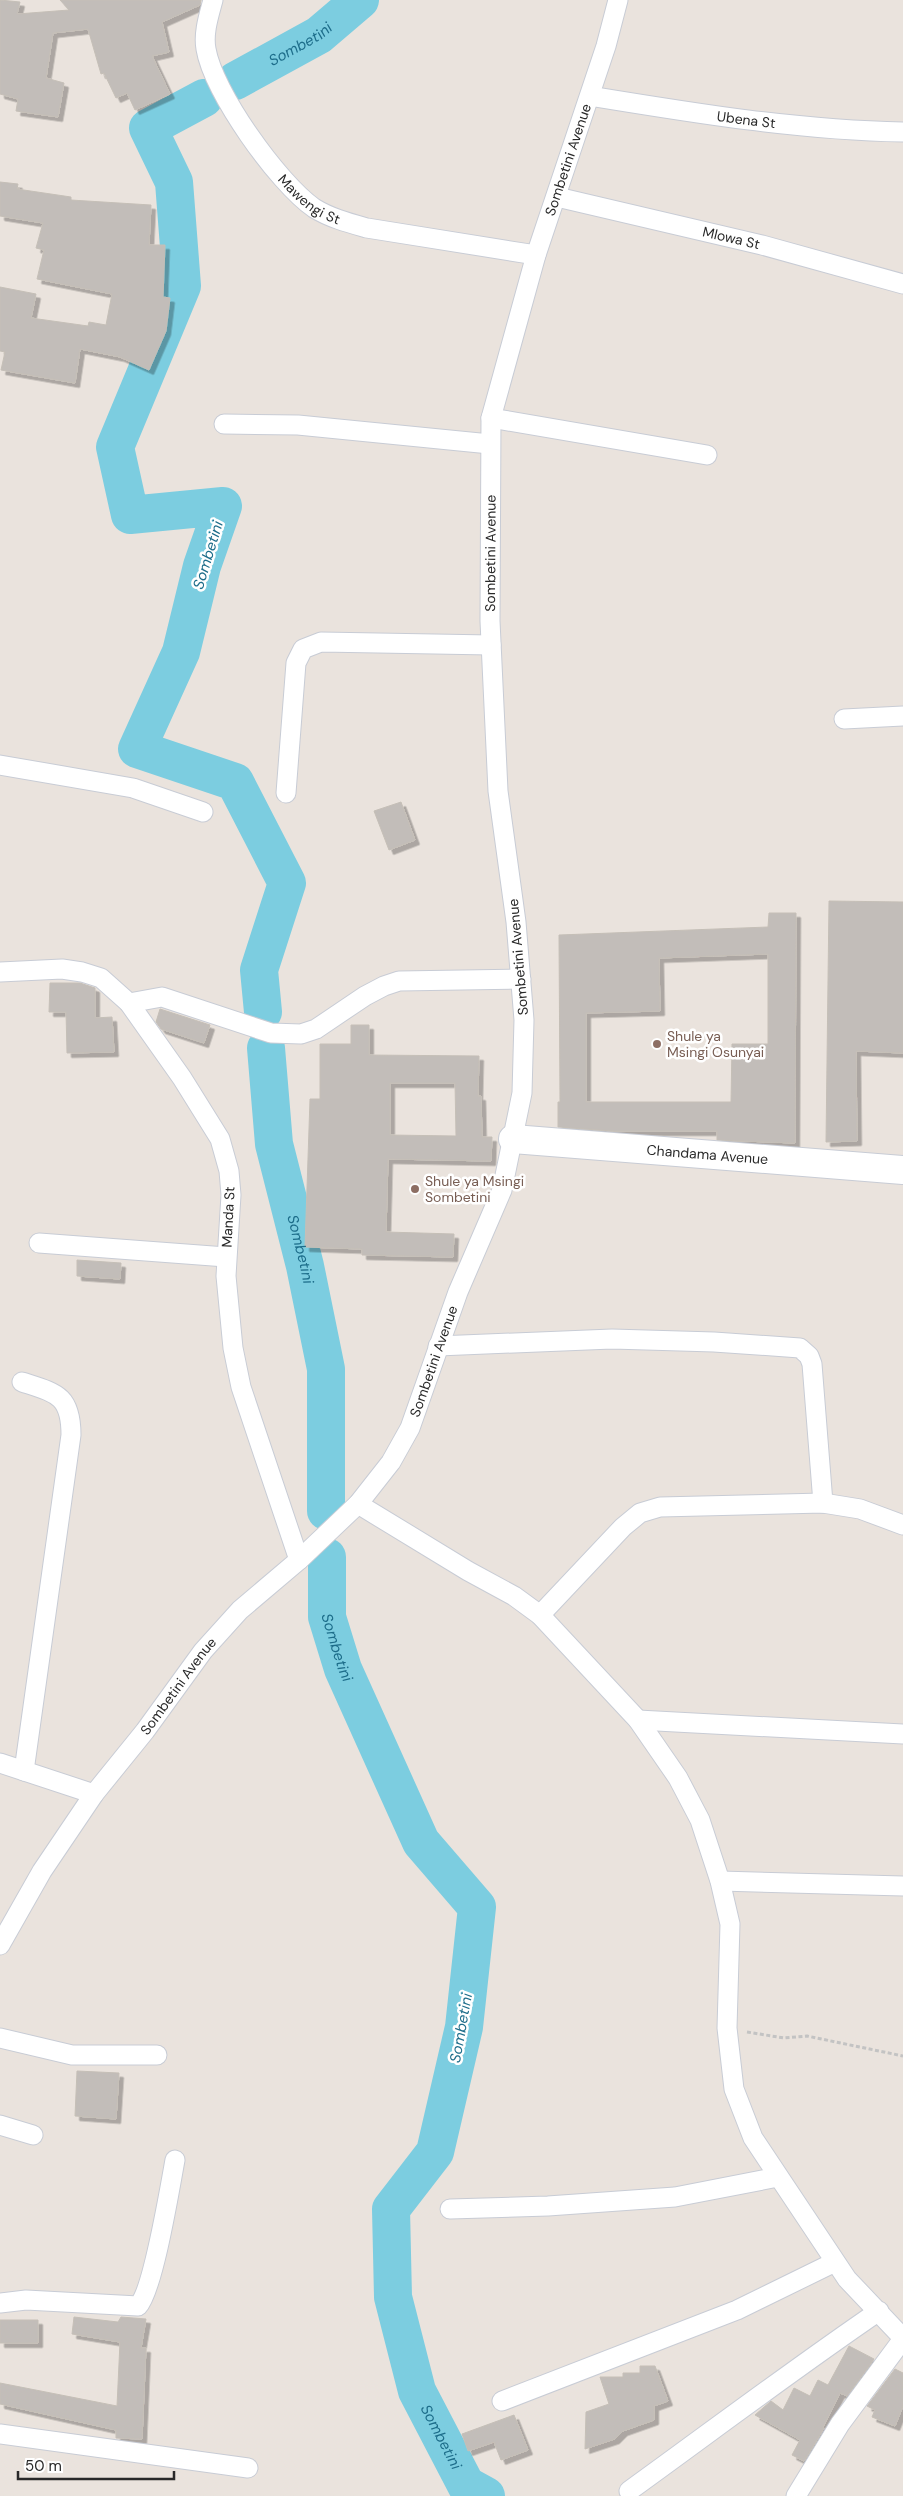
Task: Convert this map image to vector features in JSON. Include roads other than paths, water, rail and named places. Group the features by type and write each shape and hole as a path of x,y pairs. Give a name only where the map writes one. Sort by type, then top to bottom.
{"street":[{"name":"Mawengi St","path":"213,0 207,20 205,47 212,74 224,97 289,188 315,208 341,221 367,228 536,255"},
{"name":"Sombetini Avenue","path":"0,1945 42,1871 94,1794 144,1731 203,1651 240,1610 300,1560 358,1504 391,1462 410,1428 458,1292 502,1190 522,1093 524,1020 516,922 498,791 491,645 491,418 536,255 590,96 618,0"},
{"name":"Ubena St","path":"590,96 731,119 850,131 903,132"},
{"name":"Mlowa St","path":"557,197 762,245 903,284"},
{"path":"491,418 707,454"},
{"path":"224,424 298,425 490,444"},
{"path":"286,793 296,663 303,648 321,642 491,645"},
{"path":"844,719 903,716"},
{"path":"0,765 133,788 203,812"},
{"name":"Manda St","path":"0,972 62,969 82,972 101,978 128,1003 187,1085 220,1139 230,1172 231,1195 226,1257 233,1348 241,1387 300,1560"},
{"path":"128,1003 162,997 271,1033 301,1034 316,1029 365,996 399,981 521,979"},
{"name":"Chandama Avenue","path":"513,1138 903,1170"},
{"path":"39,1243 226,1257"},
{"path":"438,1346 612,1339 714,1342 800,1348 809,1356 812,1364 823,1503"},
{"path":"22,1382 52,1392 63,1401 71,1416 71,1435 24,1771"},
{"path":"540,1615 623,1527 640,1513 660,1507 823,1503 860,1509 903,1526"},
{"path":"358,1504 468,1571 514,1596 540,1615 638,1720 678,1778 700,1820 720,1881 730,1924 727,2028 734,2089 752,2138 847,2279 903,2338 840,2424 796,2496"},
{"path":"638,1720 903,1734"},
{"path":"0,1763 94,1794"},
{"path":"720,1881 903,1886"},
{"path":"0,2038 72,2055 157,2055"},
{"path":"0,2125 34,2135"},
{"path":"0,2303 26,2300 138,2306 146,2292 159,2246 175,2160"},
{"path":"450,2208 565,2206 675,2197 778,2177"},
{"path":"502,2401 737,2310 835,2262"},
{"path":"629,2491 732,2417 794,2369 879,2312"},
{"path":"0,2434 248,2468"}],"waterway":[{"name":"Sombetini","path":"235,81 319,35 360,0"},
{"name":"Sombetini","path":"204,98 148,128 174,182 182,286 115,447 130,515 223,506 202,566 181,652 137,749 235,782 287,883 259,970 263,1012"},
{"name":"Sombetini","path":"266,1048 274,1144 305,1266 326,1369 326,1511"},
{"name":"Sombetini","path":"327,1557 327,1617 343,1669 421,1842 477,1907 464,2027 435,2152 391,2209 393,2297 417,2391 466,2485 486,2496"}],"place":[{"name":"Shule ya Msingi Osunyai","path":"657,1044"},
{"name":"Shule ya Msingi Sombetini","path":"415,1189"}]}
